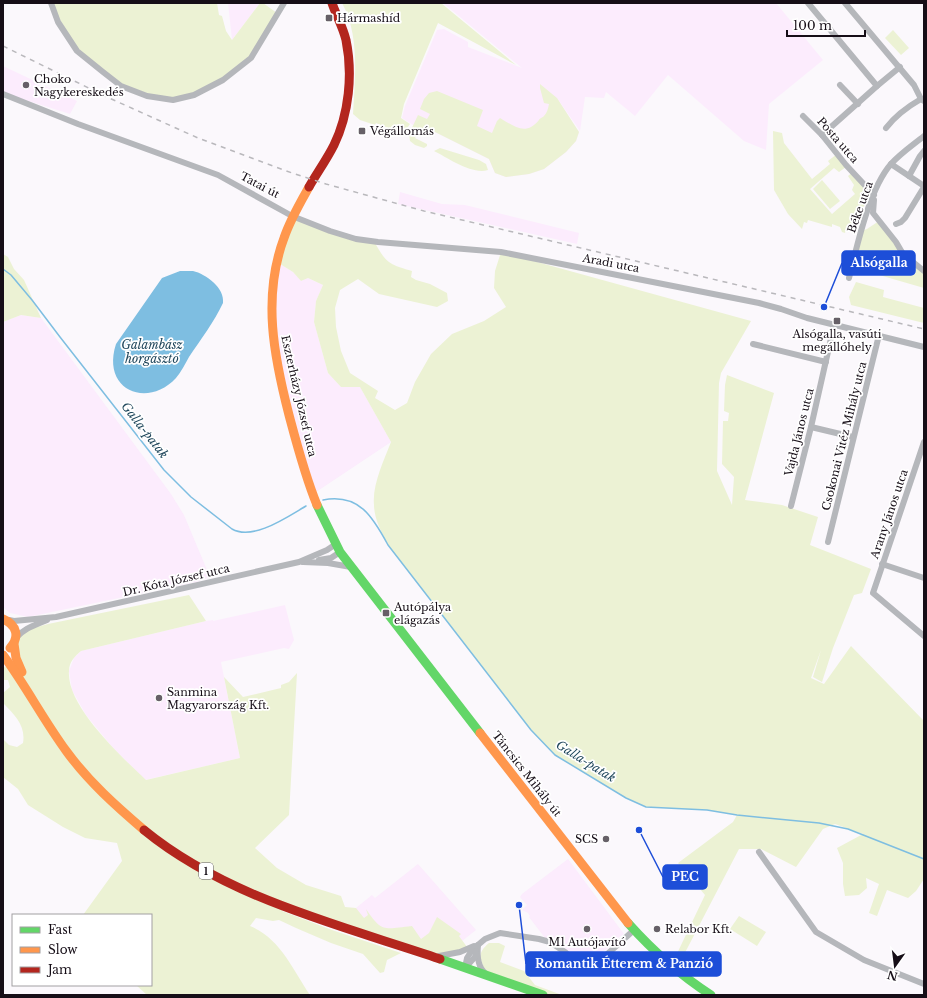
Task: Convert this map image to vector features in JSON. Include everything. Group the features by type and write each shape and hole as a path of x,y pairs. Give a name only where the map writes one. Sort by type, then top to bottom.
{"street":[{"path":"51,3 58,22 77,51 103,72 121,86 147,96 173,100 194,95 223,80 251,58 284,3"},
{"path":"292,216 337,139 349,92 346,39 332,3"},
{"path":"808,3 877,86"},
{"path":"845,3 900,67 923,100 908,106 895,117 886,128"},
{"path":"822,135 900,67"},
{"path":"840,85 858,104"},
{"name":"Tatai út","path":"3,94 78,124 218,175 292,216"},
{"name":"Posta utca","path":"803,116 822,135 846,165 874,195"},
{"name":"Béke utca","path":"849,278 874,195 885,172 891,164 924,136"},
{"path":"908,176 924,152"},
{"path":"891,164 924,186 905,218 896,224"},
{"path":"874,195 873,213 896,242 902,254 924,271"},
{"name":"Aradi utca","path":"292,216 330,231 356,238 378,242 501,252 758,304 834,325 880,335 924,347"},
{"name":"Eszterházy József utca","path":"292,216 280,249 275,272 271,328 284,393 300,456 317,504 338,548"},
{"name":"Vajda János utca","path":"791,506 834,325"},
{"name":"Csokonai Vitéz Mihály utca","path":"828,542 853,437 880,335"},
{"path":"753,344 826,362"},
{"path":"811,426 853,437"},
{"name":"Arany János utca","path":"924,442 922,452 873,593 924,636"},
{"name":"Dr. Kóta József utca","path":"56,617 299,562 327,550 338,548"},
{"name":"Dr. Kóta József utca","path":"311,562 330,558 338,548"},
{"name":"Táncsics Mihály út","path":"338,548 351,567 634,930 667,963 690,982 711,995"},
{"name":"Dr. Kóta József utca","path":"299,562 328,563 351,567"},
{"path":"882,564 924,578"},
{"path":"5,619 14,621 56,617"},
{"path":"3,651 10,648 20,634 30,627 56,617"},
{"name":"1","path":"5,619 15,628 14,651 16,661 38,706"},
{"name":"1","path":"3,655 55,734 84,772 138,825 179,855 216,877 261,897 314,917 543,995"},
{"path":"759,852 816,932 864,960 924,984"},
{"path":"429,956 441,956 460,952 478,945 486,939 500,933 550,942 581,967 587,969 594,966 634,930"},
{"path":"465,968 475,957 478,945"},
{"path":"478,945 478,962 483,972 490,977"}],"shaded area":[{"path":"228,3 260,3 232,40"},
{"path":"443,3 776,3 823,60 769,104 766,150 744,141 668,75 635,116 606,92 604,98 585,97 580,131 557,98 579,132 576,141 566,152 544,169 529,174 506,177 495,173 489,159 435,132 413,125 402,118 405,106 437,30 444,29 468,42 468,47 522,68"},
{"path":"3,66 77,101 70,114 3,93"},
{"path":"400,192 442,204 465,205 579,233 577,244 398,204"},
{"path":"280,264 293,272 301,281 308,278 323,285 316,301 314,322 328,373 341,387 360,387 391,442 316,492 308,473 280,365 274,310"},
{"path":"21,315 41,318 171,494 184,515 210,577 196,582 28,617 10,613 3,607 3,322"},
{"path":"285,605 294,640 289,649 284,648 221,662 240,758 145,780 113,748 86,715 72,690 69,671 74,658 81,651 206,621 213,621"},
{"path":"568,859 624,934 615,940 613,945 586,963 582,962 557,942 545,938 529,917 530,916 528,913 522,910 527,905 520,897 522,894"},
{"path":"418,864 476,930 462,941 421,947 355,915 356,908 372,895 375,898"}],"green space":[{"path":"51,3 217,3 219,15 222,16 226,31 232,40 260,3 263,3 277,13 251,58 223,80 194,95 173,100 121,86 77,51"},
{"path":"342,3 441,3 516,65 438,23 404,104 401,118 410,124 404,131 396,133 393,130 376,123 375,125 360,120 353,114 355,72 354,43 352,29"},
{"path":"893,30 909,48 901,55 885,38"},
{"path":"540,84 557,98 579,132 576,141 566,152 544,169 529,174 506,177 495,173 489,159 435,132 422,128 415,138 427,144 424,148 415,145 410,141 409,134 418,115 427,119 430,114 420,109 424,99 429,93 437,91 483,110 477,126 492,133 497,121 500,118 516,127 525,129 530,128 546,114 549,104 544,103"},
{"path":"773,131 782,133 784,143 812,179 830,164 828,161 837,154 846,167 839,172 834,168 810,189 832,214 855,194 852,190 854,185 848,176 853,172 868,194 857,228 847,225 845,233 842,232 840,227 832,224 832,227 808,220 807,223 804,222 802,229 788,214 774,190"},
{"path":"440,148 479,160 486,164 488,170 475,170 460,165 434,151"},
{"path":"822,180 840,201 830,209 813,189"},
{"path":"292,216 330,231 374,241 388,262 412,271 411,277 430,284 447,293 448,301 437,307 379,294 358,279 340,290 335,308 336,327 341,351 350,373 378,391 375,398 395,410 407,403 415,382 431,354 452,334 484,321 506,307 494,288 495,271 501,252 751,321 721,373 719,383 717,471 732,505 734,477 722,464 723,421 728,421 729,413 724,411 727,375 774,393 745,500 782,505 818,517 810,545 871,569 862,593 854,595 833,648 822,682 813,677 821,650 811,678 824,684 851,646 924,721 924,879 916,891 908,898 887,890 877,916 869,913 879,884 866,878 867,888 859,895 845,896 843,884 843,863 837,848 863,834 835,824 823,829 796,867 761,849 739,849 677,968 672,964 705,895 678,863 733,822 737,815 707,810 646,807 626,798 555,755 531,730 388,545 377,521 374,510 374,497 379,473 391,442 360,387 341,387 328,373 314,322 316,301 323,285 308,278 301,281 293,272 280,264"},
{"path":"879,221 896,242 924,271 924,288 855,268 849,263 859,232 867,229"},
{"path":"3,254 8,257 14,269 24,280 41,318 21,315 3,322"},
{"path":"856,282 884,290 883,297 924,308 924,323 851,305 849,297"},
{"path":"189,595 206,621 81,651 70,665 70,685 76,700 97,730 110,745 146,780 240,758 224,677 243,697 281,688 281,685 289,682 297,673 289,815 255,848 277,868 306,885 341,896 345,907 356,908 364,918 368,915 366,909 371,917 384,928 412,926 421,939 429,933 437,917 461,934 459,936 467,947 440,955 283,906 282,911 332,930 401,953 387,960 384,972 380,973 363,954 331,943 279,920 273,921 256,918 250,926 270,938 278,947 310,995 147,995 137,986 152,986 152,914 84,914 122,861 117,843 85,838 63,827 28,805 18,789 3,777 3,739 9,745 17,747 23,743 23,731 19,721 3,703 3,693 10,687 8,680 3,680 3,668 16,661 18,639 30,629"},
{"path":"739,916 766,932 757,946 730,929"},
{"path":"489,943 499,943 505,946 500,962 524,971 535,985 562,995 547,995 485,971 481,953"}],"water":[{"name":"Galambász horgásztó","path":"180,271 193,271 209,278 221,292 223,303 176,378 164,387 152,392 140,393 130,390 121,383 115,373 113,360 116,344 162,278"}],"waterway":[{"name":"Galla-patak","path":"3,269 11,275 32,300 164,470 191,497 232,529 240,532 260,530 280,521 306,506"},
{"name":"Galla-patak","path":"323,500 346,500 363,509 377,525 388,545 531,730 555,755 626,798 646,807 707,810 737,815 819,823 848,829 924,859"}],"railway":[{"path":"3,46 107,97 198,138 326,184 424,211 924,329"}],"traffic: fast":[{"path":"317,505 340,552 480,733"},
{"path":"628,923 667,962 711,995"},
{"path":"440,959 543,995"}],"traffic: slow":[{"path":"309,187 286,231 277,260 273,282 272,305 275,349 279,371 292,426 317,505"},
{"path":"3,619 8,622 16,632 15,640 10,648"},
{"path":"14,644 16,658 22,672"},
{"path":"3,655 75,763 103,793 144,830"},
{"path":"480,733 628,923"}],"traffic: jam":[{"path":"309,187 334,145 343,120 348,94 349,66 346,40 332,3"},
{"path":"144,830 176,854 211,874 248,892 324,921 440,959"}],"place":[{"name":"Hármashíd","path":"329,18"},
{"name":"Choko Nagykereskedés","path":"26,85"},
{"name":"Végállomás","path":"362,131"},
{"name":"Alsógalla","path":"824,307"},
{"name":"Alsógalla, vasúti megállóhely","path":"837,321"},
{"name":"Autópálya elágazás","path":"386,613"},
{"name":"Sanmina Magyarország Kft.","path":"159,698"},
{"name":"PEC","path":"639,830"},
{"name":"SCS","path":"606,839"},
{"name":"Romantik Étterem & Panzió","path":"519,905"},
{"name":"M1 Autójavító","path":"587,929"},
{"name":"Relabor Kft.","path":"657,929"}]}
